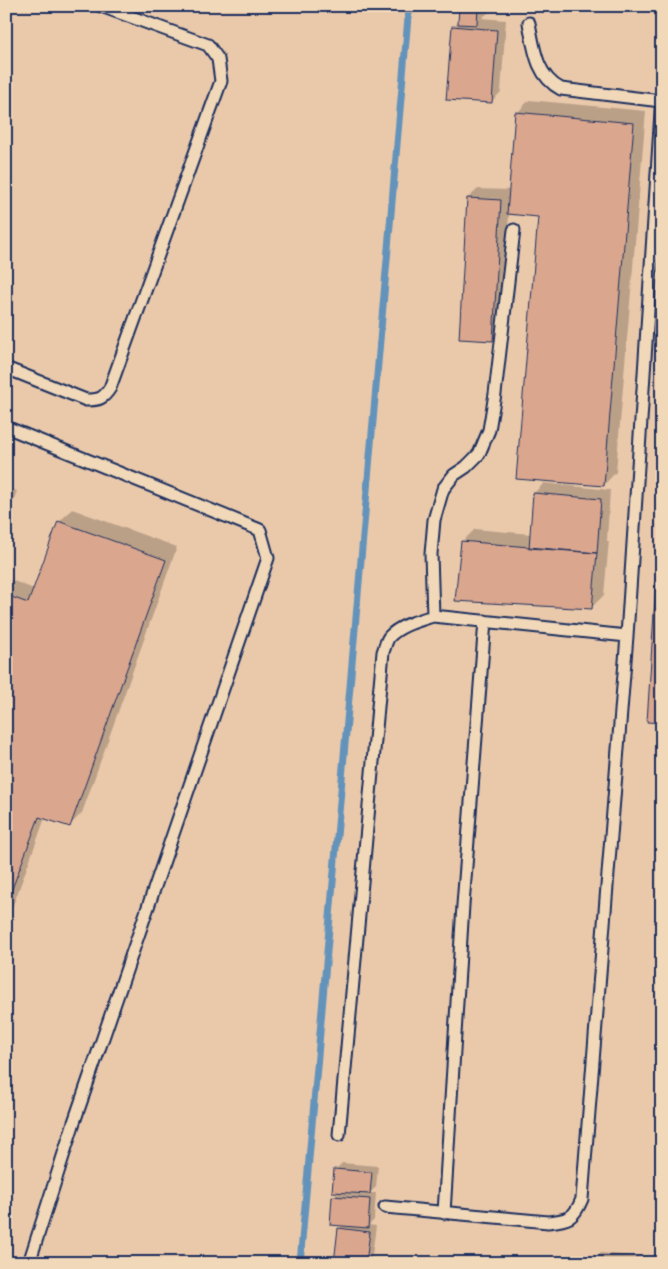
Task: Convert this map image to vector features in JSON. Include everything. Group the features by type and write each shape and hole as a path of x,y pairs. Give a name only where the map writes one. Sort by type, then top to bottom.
{"lane":[{"path":"6,368 86,400 96,400 104,397 110,388 221,81 218,59 208,45 101,6"},
{"path":"530,23 536,58 547,80 553,85 561,89 661,101"},
{"path":"384,1207 548,1222 561,1220 573,1215 577,1211 582,1199 627,636 662,96"},
{"path":"433,616 431,554 434,520 443,489 454,476 479,454 490,430 514,230"},
{"path":"6,427 260,530 268,558 73,1125 30,1263"},
{"path":"339,1135 382,652 388,638 410,624 433,616 627,636"},
{"path":"444,1213 463,905 485,621"}],"shaded area":[{"path":"6,6 662,6 662,1263 6,1263"}],"building":[{"path":"459,6 478,6 477,25 458,24"},
{"path":"452,26 497,30 492,103 446,100"},
{"path":"515,112 634,123 604,486 516,479 538,217 507,214"},
{"path":"467,198 501,200 493,341 459,339"},
{"path":"662,352 662,375 660,375"},
{"path":"533,493 601,499 597,553 529,548"},
{"path":"58,521 166,560 70,827 39,817 6,905 6,595 28,603"},
{"path":"461,541 597,553 592,609 455,601"},
{"path":"658,550 662,550 662,723 647,722"},
{"path":"334,1169 372,1172 370,1194 332,1192"},
{"path":"332,1196 370,1199 368,1228 330,1225"},
{"path":"338,1228 370,1232 366,1263 334,1263"}],"waterway":[{"path":"300,1263 409,6"}]}
